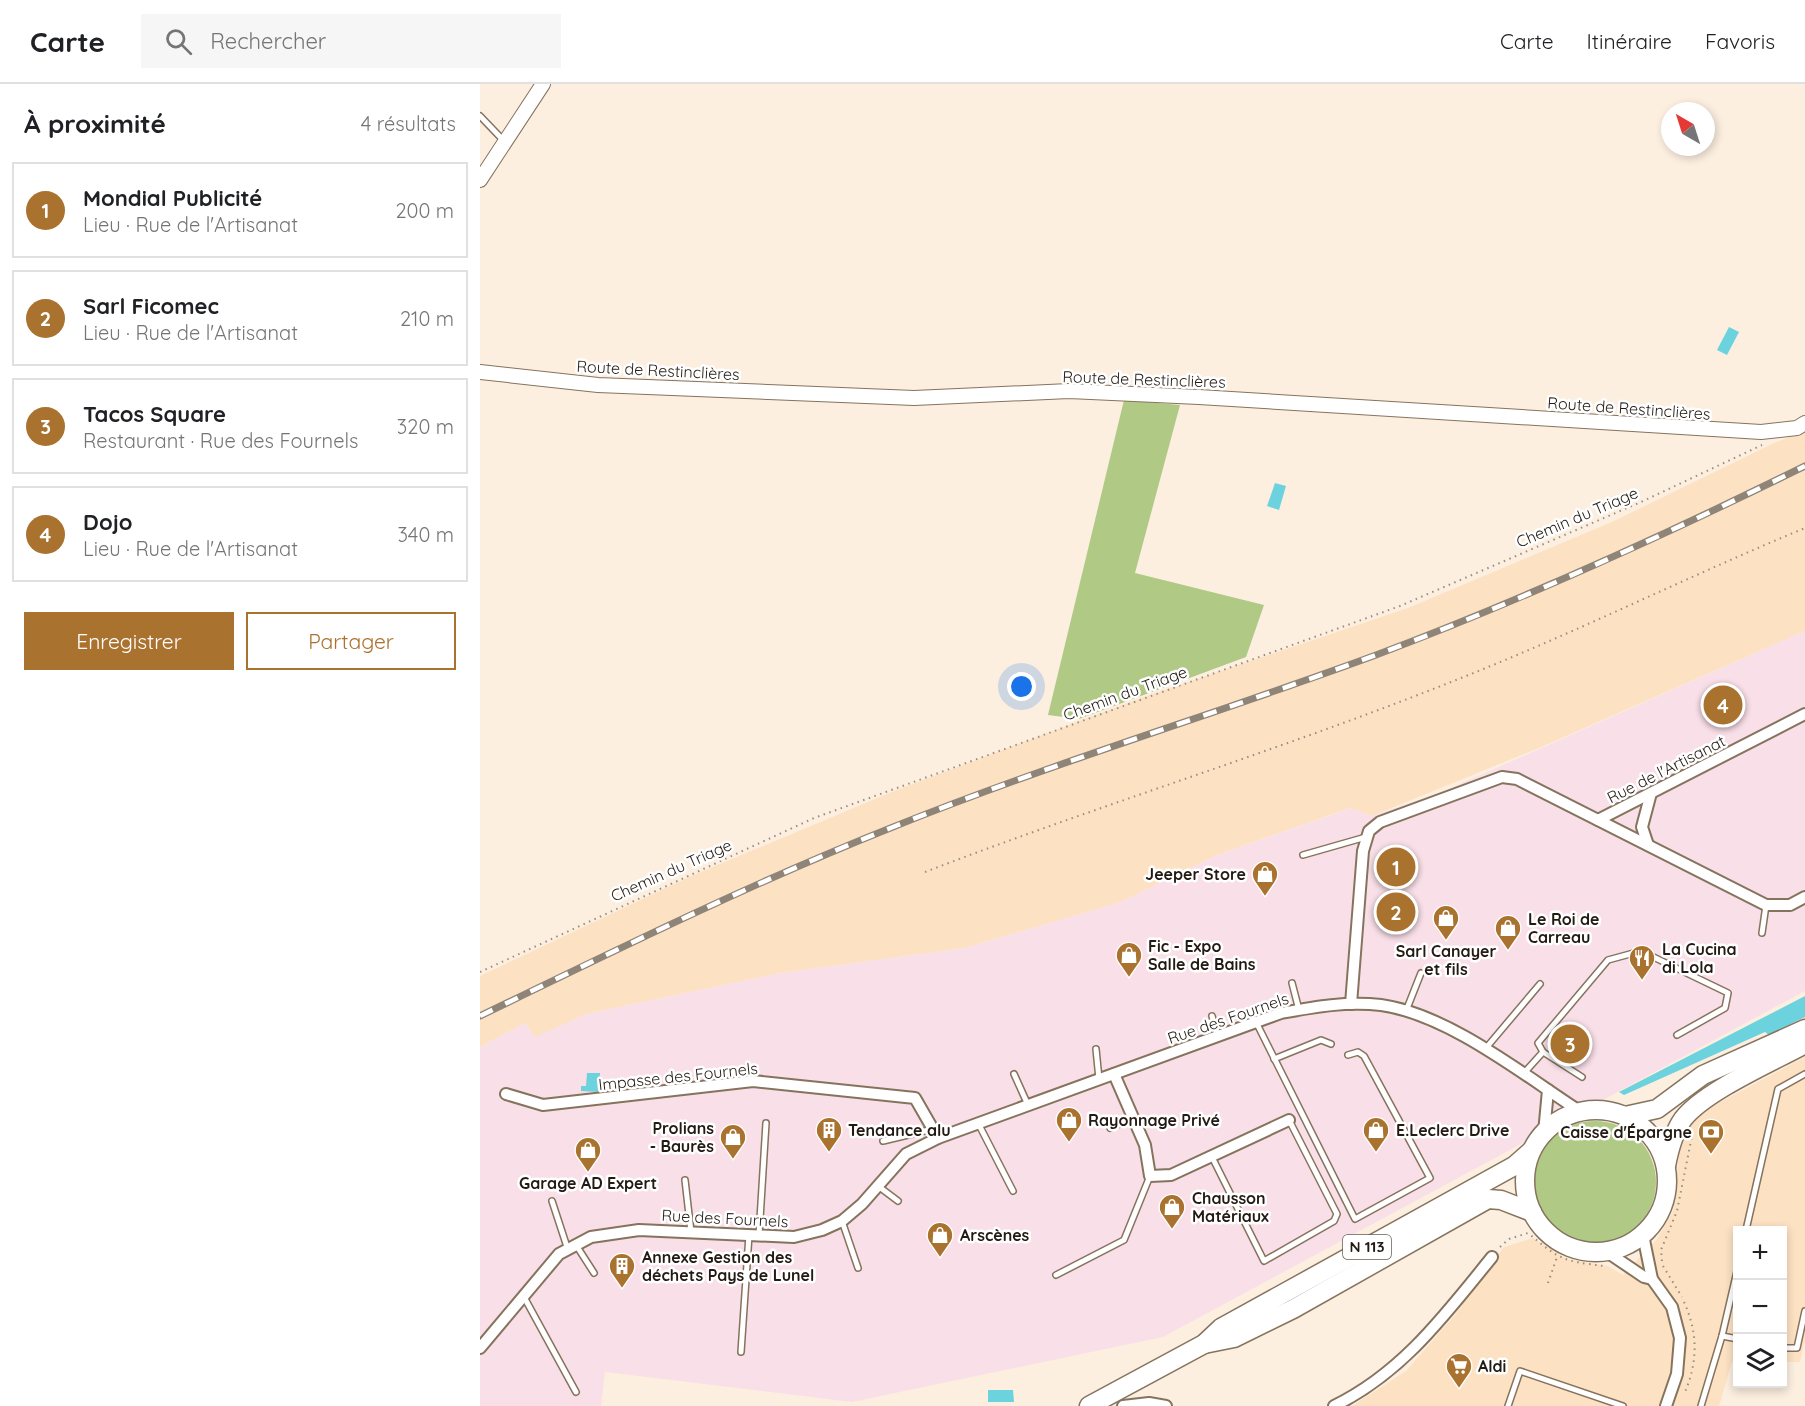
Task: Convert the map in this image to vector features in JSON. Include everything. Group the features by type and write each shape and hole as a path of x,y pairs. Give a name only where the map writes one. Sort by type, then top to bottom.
{"main road":[{"path":"1625,1116 1657,1109 1703,1075 1805,1029"},
{"path":"1666,1166 1652,1136 1625,1116 1603,1110 1581,1112 1561,1120 1544,1133 1531,1151 1526,1188 1532,1212 1545,1230 1563,1244 1577,1250 1607,1252 1620,1248 1643,1235 1659,1215 1664,1204 1667,1185 1666,1166 1676,1132 1690,1110 1707,1098 1805,1044"},
{"name":"N 113","path":"1097,1405 1204,1344 1221,1328 1514,1166 1531,1151"},
{"name":"N 113","path":"1204,1344 1234,1338 1293,1309 1488,1199 1501,1200 1532,1212"}],"street":[{"path":"480,180 543,84"},
{"name":"Route de Restinclières","path":"480,372 598,385 914,398 1069,391 1773,431 1797,428 1805,423"},
{"name":"Rue de l'Artisanat","path":"1367,837 1369,831 1380,822 1502,777 1517,779 1598,820 1805,714"},
{"path":"1648,845 1642,827 1651,793"},
{"path":"1598,820 1766,905 1790,905 1805,897"},
{"path":"1352,1004 1363,851 1367,837"},
{"name":"Rue des Fournels","path":"480,1348 559,1254 591,1237 639,1230 794,1237 822,1230 842,1221 878,1186 906,1154 936,1133 978,1124 1256,1022 1299,1010 1352,1004 1383,1006 1432,1021 1524,1073 1581,1112"},
{"path":"1114,1074 1145,1145 1150,1176 1170,1175 1289,1120"},
{"name":"Impasse des Fournels","path":"506,1094 543,1105 753,1081 915,1098 936,1133"},
{"path":"1544,1133 1548,1090"},
{"path":"1643,1235 1652,1279 1672,1306 1680,1338 1677,1374 1666,1406"},
{"path":"1607,1252 1644,1277 1652,1279"},
{"path":"1334,1406 1383,1377 1411,1354 1492,1257"},
{"path":"1123,1406 1149,1403 1166,1406"}],"lane":[{"path":"480,116 505,142"},
{"path":"1303,855 1367,837"},
{"path":"1762,933 1766,905"},
{"path":"1582,1077 1543,1052 1538,1043 1608,960 1641,951 1728,993 1725,1008 1677,1035"},
{"path":"1406,1013 1421,973"},
{"path":"1292,983 1299,1010"},
{"path":"1485,1050 1540,984"},
{"path":"1212,1016 1218,1036"},
{"path":"1256,1022 1355,1219 1430,1178 1364,1056 1358,1052 1348,1055"},
{"path":"1274,1059 1320,1040 1330,1044"},
{"path":"1096,1049 1099,1079"},
{"path":"1524,1073 1543,1052"},
{"path":"1014,1074 1028,1106"},
{"path":"1747,1226 1778,1089 1805,1074"},
{"path":"1110,1128 1133,1118"},
{"path":"1212,1157 1264,1261 1334,1221 1337,1214 1289,1120"},
{"path":"741,1352 766,1123"},
{"path":"978,1124 1013,1191"},
{"path":"883,1141 936,1133"},
{"path":"1056,1275 1124,1240 1150,1176"},
{"path":"685,1180 691,1232"},
{"path":"878,1186 898,1201"},
{"path":"552,1202 572,1248 594,1273"},
{"path":"842,1221 858,1268"},
{"path":"1701,1406 1722,1336 1734,1280"},
{"path":"524,1297 576,1392"},
{"path":"1787,1348 1797,1348 1805,1311"},
{"path":"1722,1336 1733,1338"},
{"path":"1508,1406 1520,1371 1623,1406"}],"path":[{"name":"Chemin du Triage","path":"480,972 814,818 1400,606 1641,502 1761,446 1773,431"},
{"path":"925,872 1022,834 1299,740 1462,678 1805,528"},
{"path":"1683,1397 1691,1378 1696,1335 1685,1304 1662,1265 1661,1250 1677,1211 1694,1130"},
{"path":"1492,1257 1509,1239 1528,1233 1557,1257 1570,1262 1615,1268 1629,1274 1635,1270"},
{"path":"1647,1260 1661,1250"},
{"path":"1548,1283 1557,1257"}],"shaded area":[{"path":"1805,431 1805,631 1539,748 1372,816 1350,808 1217,855 1121,902 965,948 780,973 586,1014 535,1038 525,1023 480,1047 480,976 689,877 894,791 1141,698 1408,608 1612,522 1774,443"},
{"path":"1805,631 1805,991 1163,1337 852,1402 605,1372 601,1406 480,1406 480,1047 525,1023 535,1037 586,1014 780,973 965,948 1121,902 1217,855 1351,808 1372,816 1442,792"},
{"path":"1805,1057 1805,1340 1800,1362 1787,1362 1787,1226 1733,1226 1733,1362 1719,1406 1352,1406 1406,1371 1455,1315 1504,1247 1533,1238 1567,1259 1608,1266 1623,1275 1657,1239 1673,1211 1681,1135 1707,1109"}],"green space":[{"path":"1124,400 1180,405 1135,573 1264,605 1246,657 1079,719 1048,715"},
{"path":"1595,1121 1618,1126 1629,1131 1638,1139 1646,1148 1651,1159 1656,1182 1651,1205 1646,1216 1638,1225 1629,1233 1618,1238 1595,1243 1572,1238 1561,1233 1552,1225 1544,1216 1539,1205 1534,1182 1539,1159 1544,1148 1552,1139 1561,1131 1572,1126"}],"water":[{"path":"1729,327 1739,332 1727,355 1717,350"},
{"path":"1275,483 1286,486 1279,510 1267,506"},
{"path":"1805,996 1805,1017 1769,1035 1765,1032 1624,1095 1619,1092"},
{"path":"587,1073 600,1073 599,1092 581,1091 581,1086 586,1086"},
{"path":"988,1390 1013,1390 1014,1402 988,1402"}],"railway":[{"path":"480,1016 685,918 840,848 1013,781 1316,677 1431,634 1593,566 1805,466"}],"place":[{"name":"Dojo","path":"1723,705"},
{"name":"Mondial Publicité","path":"1396,867"},
{"name":"Jeeper Store","path":"1265,897"},
{"name":"Sarl Ficomec","path":"1396,912"},
{"name":"Sarl Canayer et fils","path":"1446,941"},
{"name":"Le Roi de Carreau","path":"1508,951"},
{"name":"Fic - Expo Salle de Bains","path":"1129,978"},
{"name":"La Cucina di Lola","path":"1642,981"},
{"name":"Tacos Square","path":"1570,1044"},
{"name":"Rayonnage Privé","path":"1069,1143"},
{"name":"Tendance alu","path":"829,1153"},
{"name":"E.Leclerc Drive","path":"1376,1153"},
{"name":"Caisse d'Épargne","path":"1711,1155"},
{"name":"Prolians - Baurès","path":"733,1160"},
{"name":"Garage AD Expert","path":"588,1173"},
{"name":"Chausson Matériaux","path":"1172,1230"},
{"name":"Arscènes","path":"940,1258"},
{"name":"Annexe Gestion des déchets Pays de Lunel","path":"622,1289"},
{"name":"Aldi","path":"1459,1389"}]}
